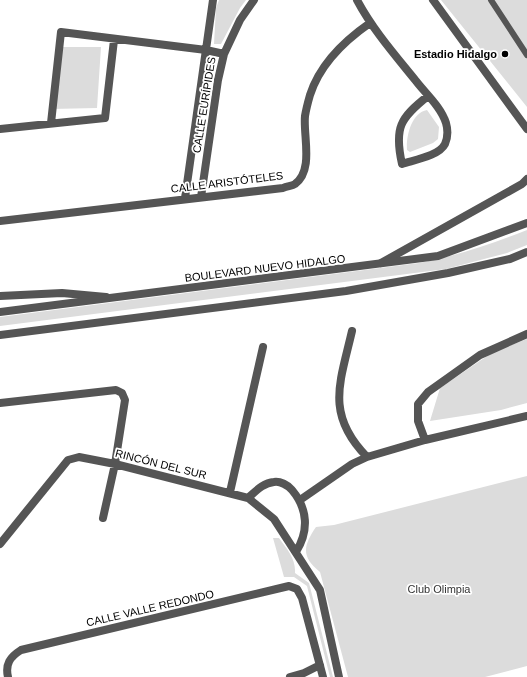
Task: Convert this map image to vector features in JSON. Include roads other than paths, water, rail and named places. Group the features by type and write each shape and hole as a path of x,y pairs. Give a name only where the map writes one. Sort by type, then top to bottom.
{"street":[{"name":"CALLE EURÍPIDES","path":"185,198 213,0"},
{"name":"CALLE EURÍPIDES","path":"201,197 218,80 224,54 234,31 254,0"},
{"path":"357,0 370,23 440,110 446,123 448,135 444,145 435,153 402,164 398,132 405,117 416,105 428,96"},
{"path":"433,0 527,129"},
{"name":"CALLE ARISTÓTELES","path":"0,221 185,198 283,188 295,184 302,175 306,164 306,116 310,95 318,79 336,51 351,36 370,23"},
{"path":"51,123 61,32 114,40 206,50 224,54"},
{"path":"0,129 105,118 114,40"},
{"path":"377,265 522,184 527,179"},
{"name":"BOULEVARD NUEVO HIDALGO","path":"0,312 119,298 438,256 527,222"},
{"path":"0,335 346,291 448,273 510,259 527,252"},
{"path":"0,296 62,293 119,298"},
{"path":"352,331 339,388 339,407 343,426 350,438 367,457"},
{"path":"425,440 418,421 418,404 428,392 480,355 527,334"},
{"path":"230,492 263,347"},
{"path":"0,403 116,390 122,393 125,400 115,464 103,518"},
{"path":"300,500 352,464 367,457 425,440 527,416"},
{"name":"RINCÓN DEL SUR","path":"0,544 68,460 79,457 115,464 230,492 248,498 274,519 320,590 340,677"},
{"path":"248,498 261,486 275,481 288,485 300,500 305,515 303,541 296,552"},
{"name":"CALLE VALLE REDONDO","path":"8,677 6,669 10,657 21,650 288,586 297,589 302,598 320,666"},
{"path":"290,677 305,675 320,666 323,677"}],"lane":[{"path":"491,0 527,55"}],"place":[{"name":"Estadio Hidalgo","path":"505,54"}],"park label":[{"name":"Club Olimpia","path":"439,589"}]}
